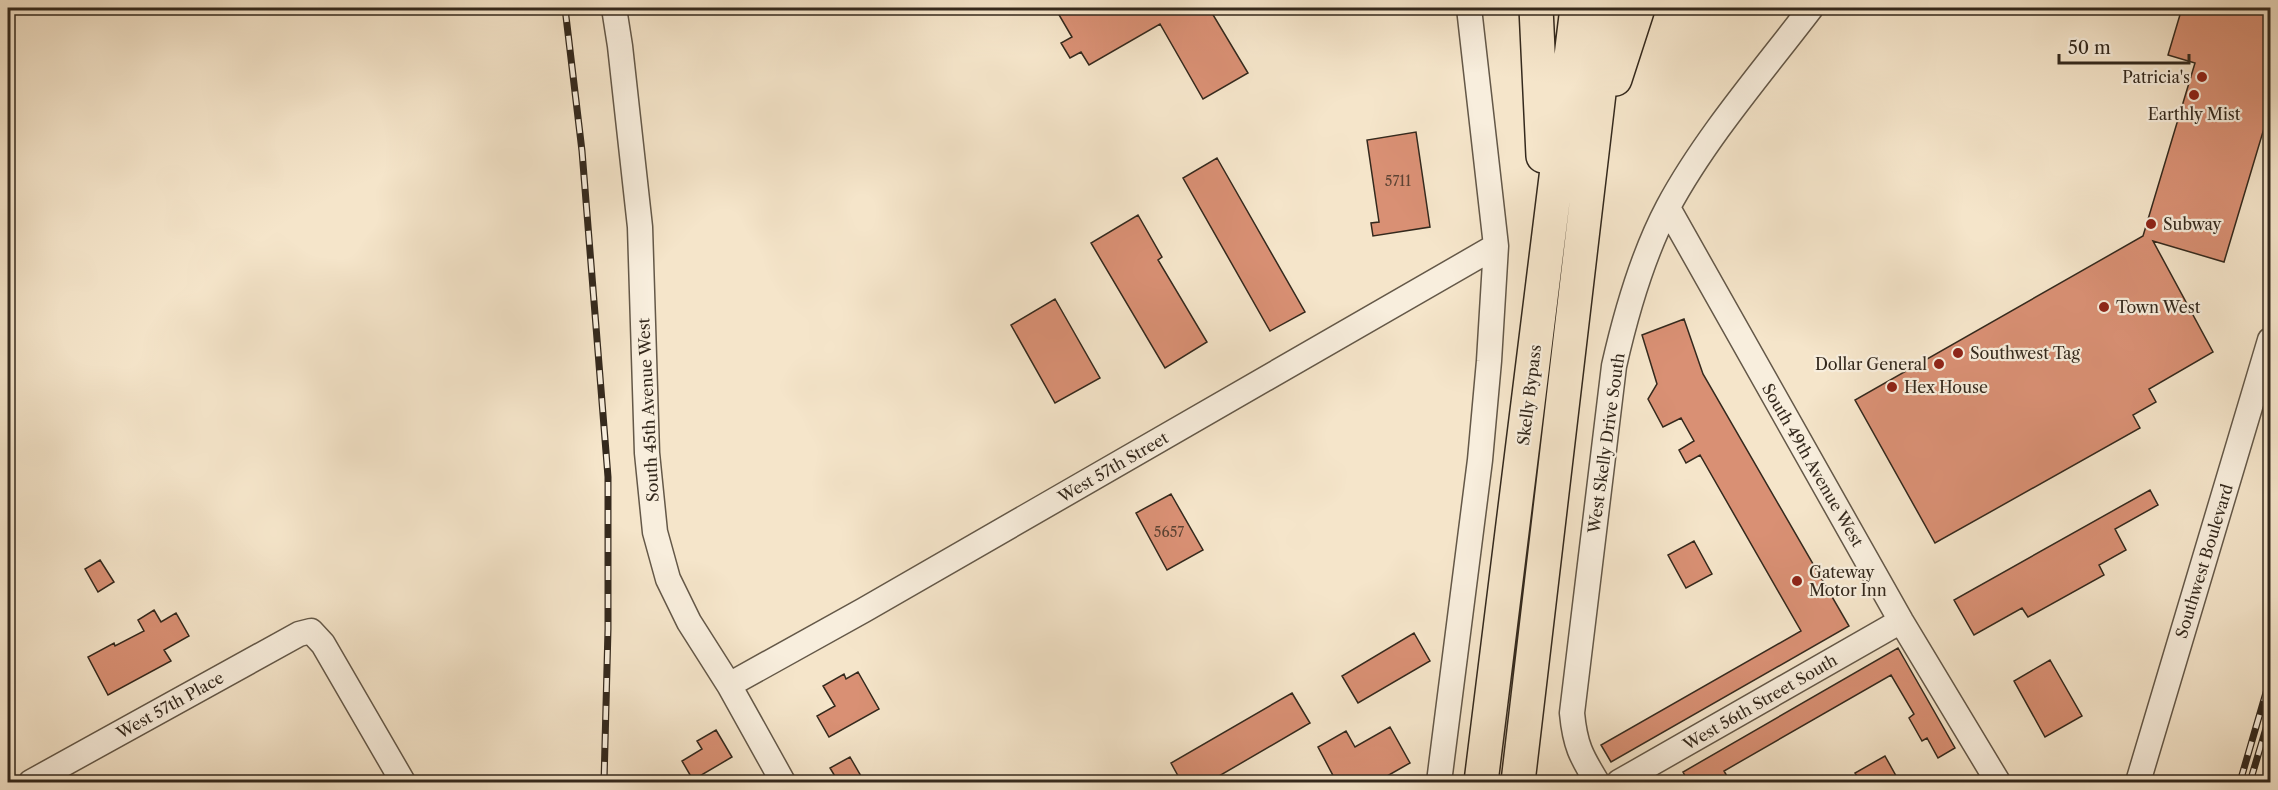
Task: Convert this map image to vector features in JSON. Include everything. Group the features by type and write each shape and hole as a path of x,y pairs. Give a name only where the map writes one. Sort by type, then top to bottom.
{"highway":[{"path":"1536,8 1548,247"},
{"name":"Skelly Bypass","path":"1481,783 1577,8"},
{"name":"Skelly Bypass","path":"1518,783 1609,8"},
{"path":"1592,153 1638,8"}],"street":[{"name":"South 45th Avenue West","path":"614,8 640,227 647,453 655,532 668,579 689,622 729,685 783,783"},
{"path":"1439,783 1480,460 1496,246 1469,8"},
{"name":"West Skelly Drive South","path":"1597,783 1581,757 1574,735 1572,713 1614,366 1641,271 1668,208 1699,157 1811,8"},
{"name":"South 49th Avenue West","path":"1668,208 1901,621 1998,783"},
{"name":"West 57th Street","path":"729,685 864,610 1496,246"},
{"name":"Southwest Boulevard","path":"2138,783 2271,340"},
{"name":"West 56th Street South","path":"1619,783 1658,773 1901,621"},
{"name":"West 57th Place","path":"31,783 299,634 311,631 323,644 404,783"}],"building":[{"path":"1055,8 1209,8 1248,73 1203,99 1160,24 1089,65 1081,52 1070,58 1061,43 1072,37"},
{"name":"Town West","path":"2182,8 2271,8 2271,105 2224,262 2153,241 2213,352 2149,389 2156,402 2133,415 2140,428 1935,543 1855,400 2143,236 2195,63 2168,55"},
{"path":"1416,132 1430,227 1373,236 1371,223 1379,222 1367,140"},
{"path":"1217,158 1305,312 1270,331 1183,178"},
{"path":"1138,215 1162,257 1158,260 1207,342 1165,368 1091,243"},
{"path":"1055,299 1100,378 1055,403 1011,325"},
{"name":"Gateway Motor Inn","path":"1684,319 1703,374 1849,626 1611,762 1601,745 1801,631 1700,455 1686,463 1679,450 1694,441 1681,418 1663,427 1648,399 1657,384 1642,335"},
{"path":"2150,490 2158,505 2115,529 2126,550 2099,565 2104,575 2028,617 2022,608 1974,635 1954,600"},
{"path":"1171,494 1203,550 1167,570 1136,513"},
{"path":"1694,541 1712,574 1686,588 1668,555"},
{"path":"100,560 114,582 98,592 85,569"},
{"path":"154,610 161,622 176,613 189,636 164,650 171,661 108,695 88,657 144,631 138,620"},
{"path":"1414,633 1430,661 1358,703 1342,676"},
{"path":"1898,648 1955,748 1938,758 1927,738 1922,741 1909,718 1914,714 1891,675 1724,771 1731,783 1689,783 1683,772"},
{"path":"2050,660 2082,716 2045,737 2014,681"},
{"path":"858,672 879,709 829,737 817,716 835,706 823,686 844,674 846,679"},
{"path":"1292,693 1310,723 1207,783 1182,783 1171,763"},
{"path":"1390,727 1410,763 1375,783 1337,783 1318,747 1346,731 1355,747"},
{"path":"716,730 732,757 693,780 682,761 702,749 697,741"},
{"path":"1885,756 1900,783 1861,783 1855,773"},
{"path":"850,757 865,783 839,783 830,768"}],"railway":[{"path":"565,8 582,151 608,477 608,629 604,782"},
{"path":"2240,782 2270,679"},
{"path":"2250,782 2270,715"}],"place":[{"name":"Patricia's","path":"2202,77"},
{"name":"Earthly Mist","path":"2194,95"},
{"name":"Subway","path":"2151,224"},
{"name":"Town West","path":"2104,307"},
{"name":"Southwest Tag","path":"1958,353"},
{"name":"Dollar General","path":"1939,364"},
{"name":"Hex House","path":"1892,387"},
{"name":"Gateway Motor Inn","path":"1797,581"}]}
